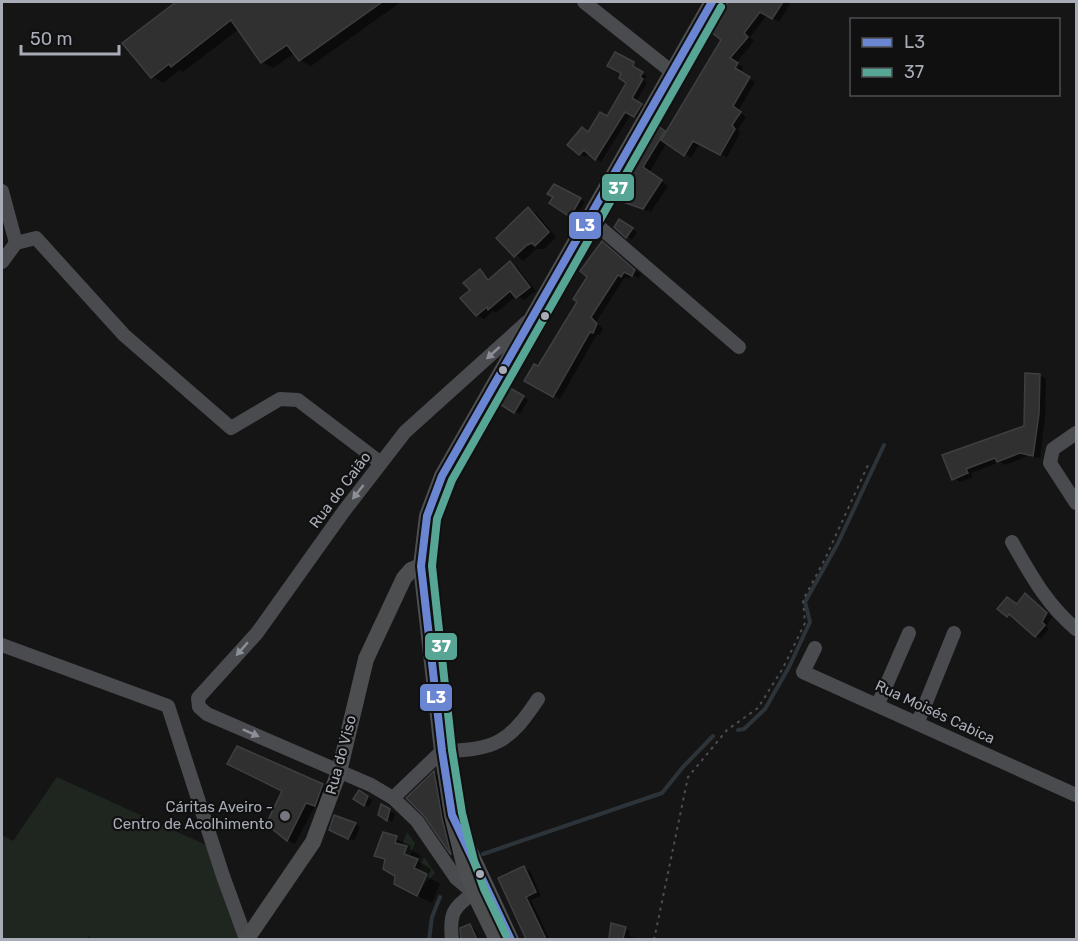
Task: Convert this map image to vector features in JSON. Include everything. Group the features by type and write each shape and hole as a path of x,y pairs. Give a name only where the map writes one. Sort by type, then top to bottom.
{"main road":[{"path":"497,939 474,893 452,815 442,751 421,566 427,516 442,476 712,2"},
{"name":"Rua do Viso","path":"246,939 313,842 339,772 371,647 404,578 411,570 421,566"},
{"path":"452,815 512,939"}],"street":[{"path":"584,2 672,72"},
{"path":"2,191 16,243"},
{"path":"589,218 739,347"},
{"path":"2,262 16,243 36,238 124,335 231,428 280,399 298,400 381,463"},
{"name":"Rua do Caião","path":"339,772 207,714 199,707 198,698 257,633 405,432 536,314"},
{"path":"1077,433 1053,450 1050,463 1077,502"},
{"path":"1012,542 1036,585 1058,614 1077,629"},
{"path":"878,704 909,633"},
{"path":"918,722 954,633"},
{"path":"2,645 168,706 223,876 246,939"},
{"name":"Rua Moisés Cabica","path":"815,648 803,672 1077,795"},
{"path":"393,798 442,751 486,748 501,743 523,722 538,699"},
{"path":"339,772 371,785 393,798 417,821 456,878 474,893 458,904 450,922 452,939"}],"path":[{"path":"654,939 688,777 727,730 758,708 783,668 805,623 802,600 825,559 868,465"}],"shaded area":[{"path":"57,777 206,845 246,940 93,940 89,936 87,940 2,939 2,835 13,841"},
{"path":"407,832 415,843 410,856 404,853 407,846 402,845"},
{"path":"424,857 435,873 422,888 426,874 418,870"}],"building":[{"path":"176,2 382,2 299,61 287,45 261,63 231,20 171,67 169,64 151,78 122,43"},
{"path":"728,2 783,2 772,19 760,12 744,33 748,37 730,58 738,63 735,68 750,77 733,106 741,112 732,125 735,129 720,155 693,141 684,156 661,140 721,40 710,31"},
{"path":"615,52 634,62 633,66 643,72 640,77 643,79 632,98 642,104 634,117 625,112 595,160 584,150 579,155 567,145 582,127 588,132 600,112 607,116 626,83 619,78 621,73 607,66"},
{"path":"655,124 665,131 643,167 662,180 643,209 612,198"},
{"path":"554,184 581,198 570,217 549,203 553,197 547,194"},
{"path":"528,207 549,232 535,246 532,243 527,245 514,257 496,238"},
{"path":"619,219 633,228 626,238 614,227"},
{"path":"602,241 635,270 632,276 624,272 621,277 618,275 591,317 597,324 593,333 590,332 553,397 524,381 534,364 538,366 577,302 573,299 587,277 580,271"},
{"path":"510,261 530,287 516,298 510,291 488,310 487,307 476,316 460,298 470,290 463,283 480,269 488,280"},
{"path":"1025,373 1040,374 1039,414 1033,456 1020,453 997,462 995,458 966,469 968,473 952,480 942,455 1024,426"},
{"path":"507,386 524,396 514,413 498,403"},
{"path":"1025,593 1047,613 1042,622 1045,625 1035,637 1009,614 1007,617 997,609 1007,597 1017,604"},
{"path":"237,746 323,784 315,806 306,803 287,841 266,824 282,791 227,764"},
{"path":"434,771 451,855 424,816 406,798"},
{"path":"359,790 368,796 364,806 353,799"},
{"path":"381,804 390,809 387,821 378,815"},
{"path":"334,815 356,823 348,839 329,830"},
{"path":"383,832 397,836 395,843 407,846 404,854 418,859 414,868 427,874 417,896 394,884 395,876 383,869 385,859 374,856"},
{"path":"524,866 536,892 526,897 546,939 526,939 498,878"},
{"path":"611,923 626,927 623,939 609,939"},
{"path":"470,924 477,939 461,939 460,928"}],"waterway":[{"path":"738,730 744,729 765,709 789,667 810,622 805,602 838,543 884,445"},
{"path":"483,854 662,793 713,736"},
{"path":"429,940 432,917 440,897"}],"transit line":[{"name":"L3","path":"511,940 452,815 442,751 421,566 427,516 442,476 712,2"},
{"name":"37","path":"506,935 484,889 474,861 462,813 452,750 432,566 437,519 452,480 721,7"}],"place":[{"name":"Cáritas Aveiro - Centro de Acolhimento","path":"285,816"}]}
